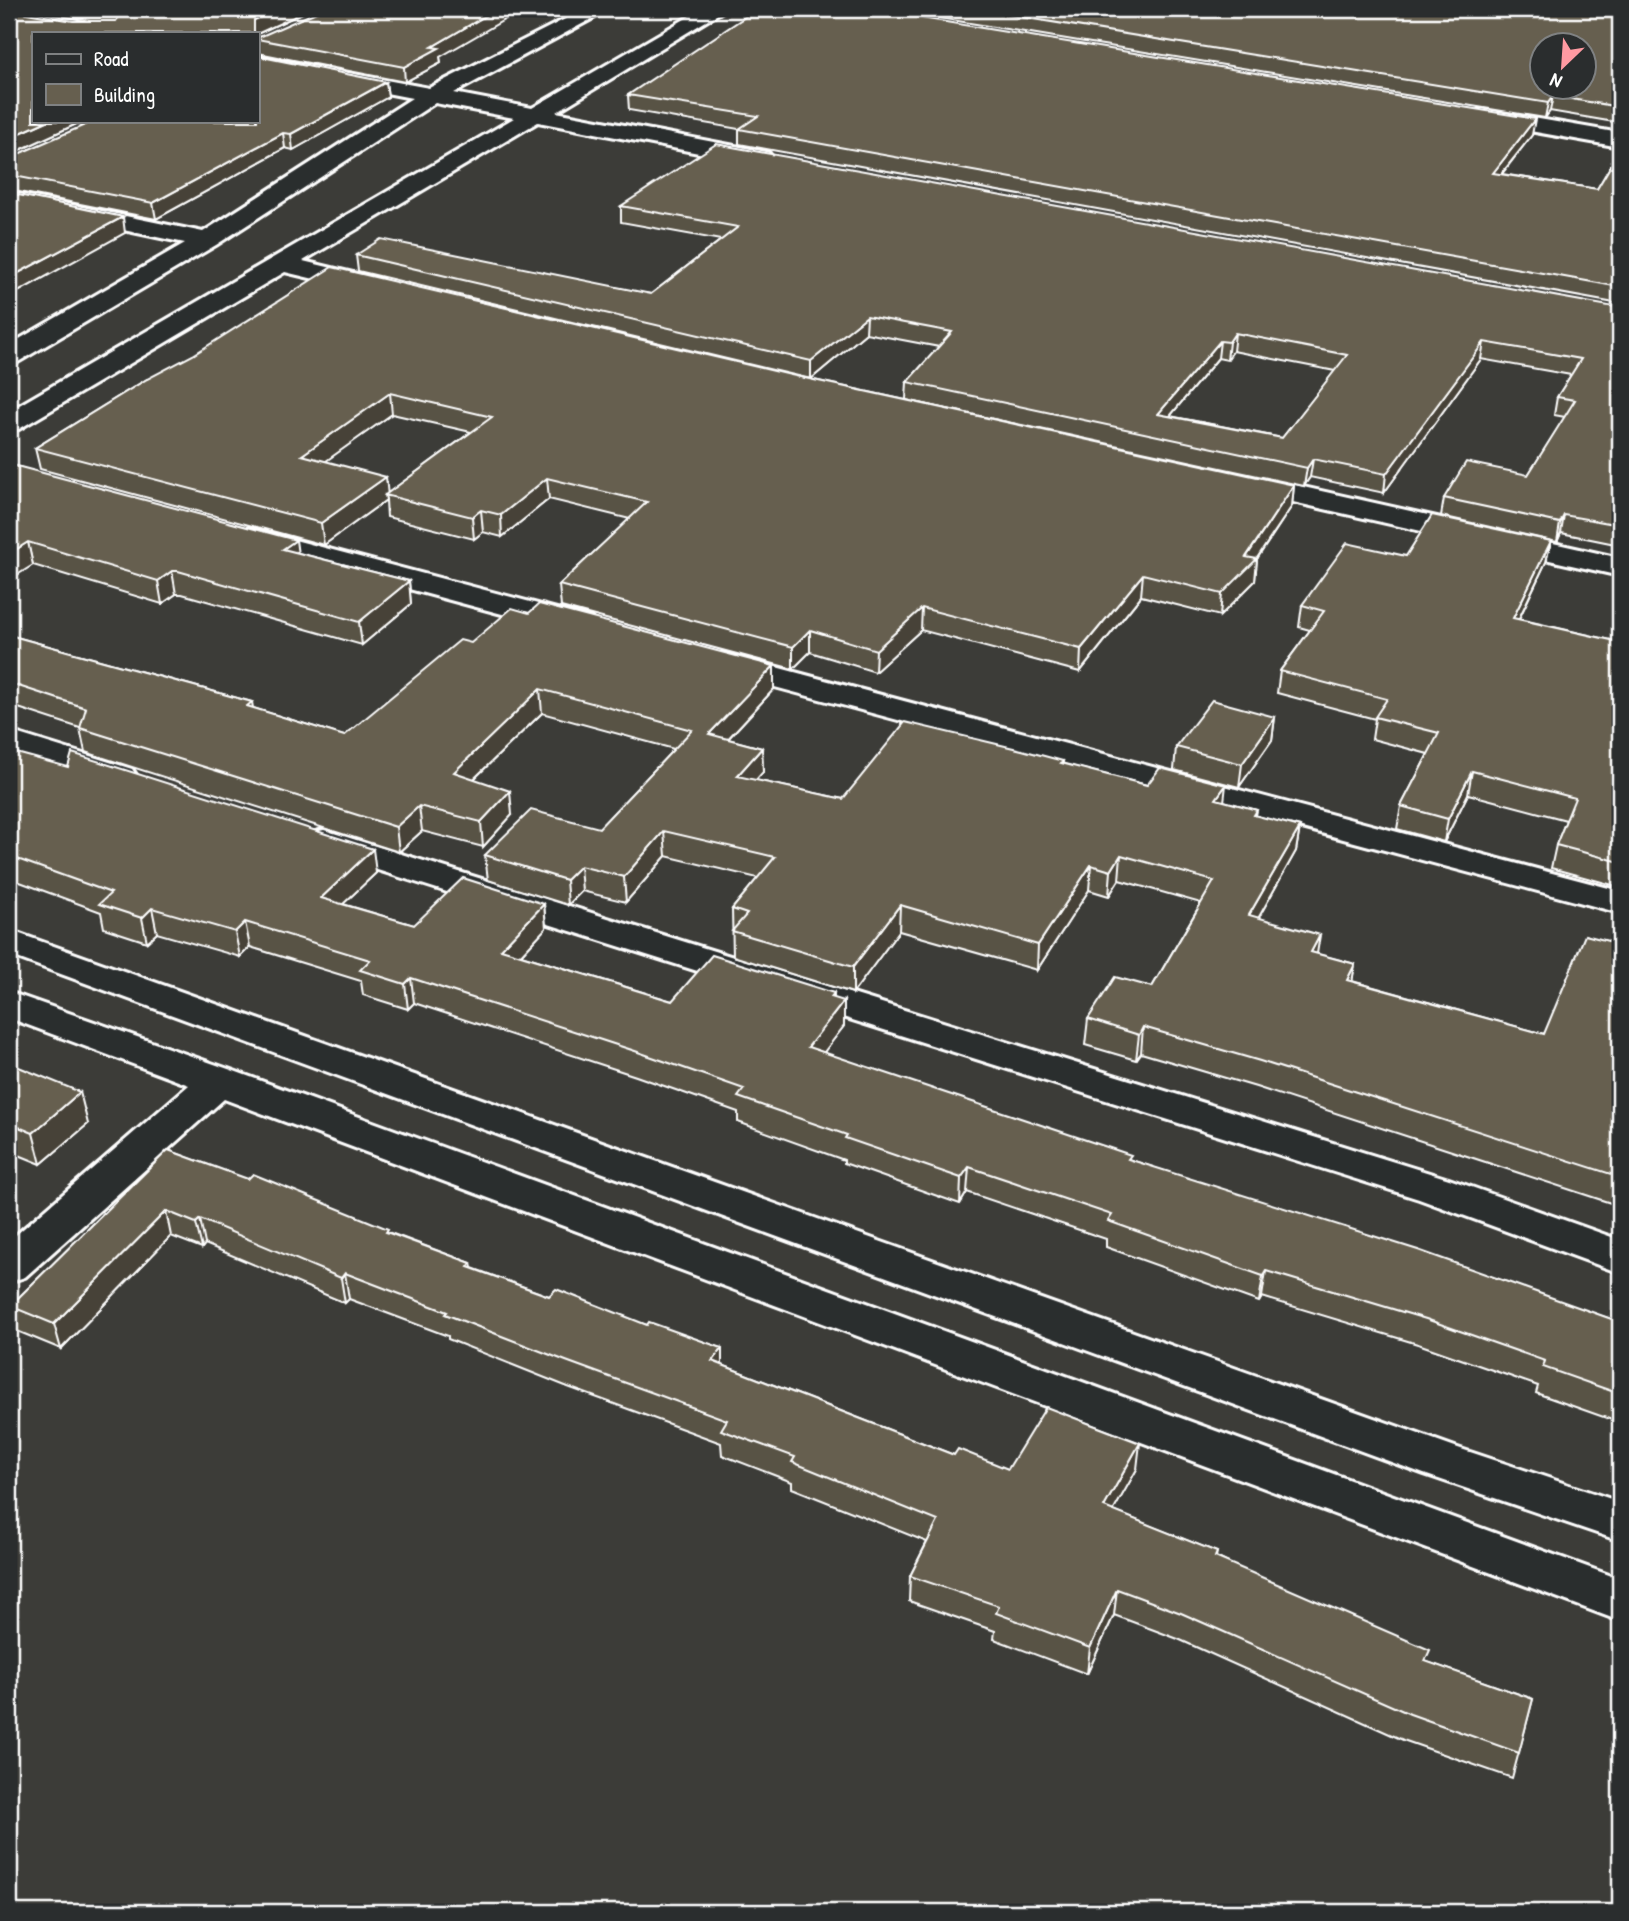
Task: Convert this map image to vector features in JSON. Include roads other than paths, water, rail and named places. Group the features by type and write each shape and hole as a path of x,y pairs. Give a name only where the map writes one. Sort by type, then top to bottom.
{"street":[{"path":"9,356 207,240 429,97 600,9"},
{"path":"9,423 280,263 536,117 716,9"},
{"path":"259,62 429,97 783,162"},
{"path":"1455,112 1620,140"},
{"path":"9,199 207,240"},
{"path":"280,263 400,291"},
{"path":"1219,478 1620,567"},
{"path":"224,531 613,634"},
{"path":"694,656 1620,902"},
{"path":"9,741 153,787"},
{"path":"296,832 1434,1189 1620,1257"},
{"path":"9,942 1441,1461 1620,1522"},
{"path":"9,1004 1620,1600"},
{"path":"9,1266 220,1080"}]}
